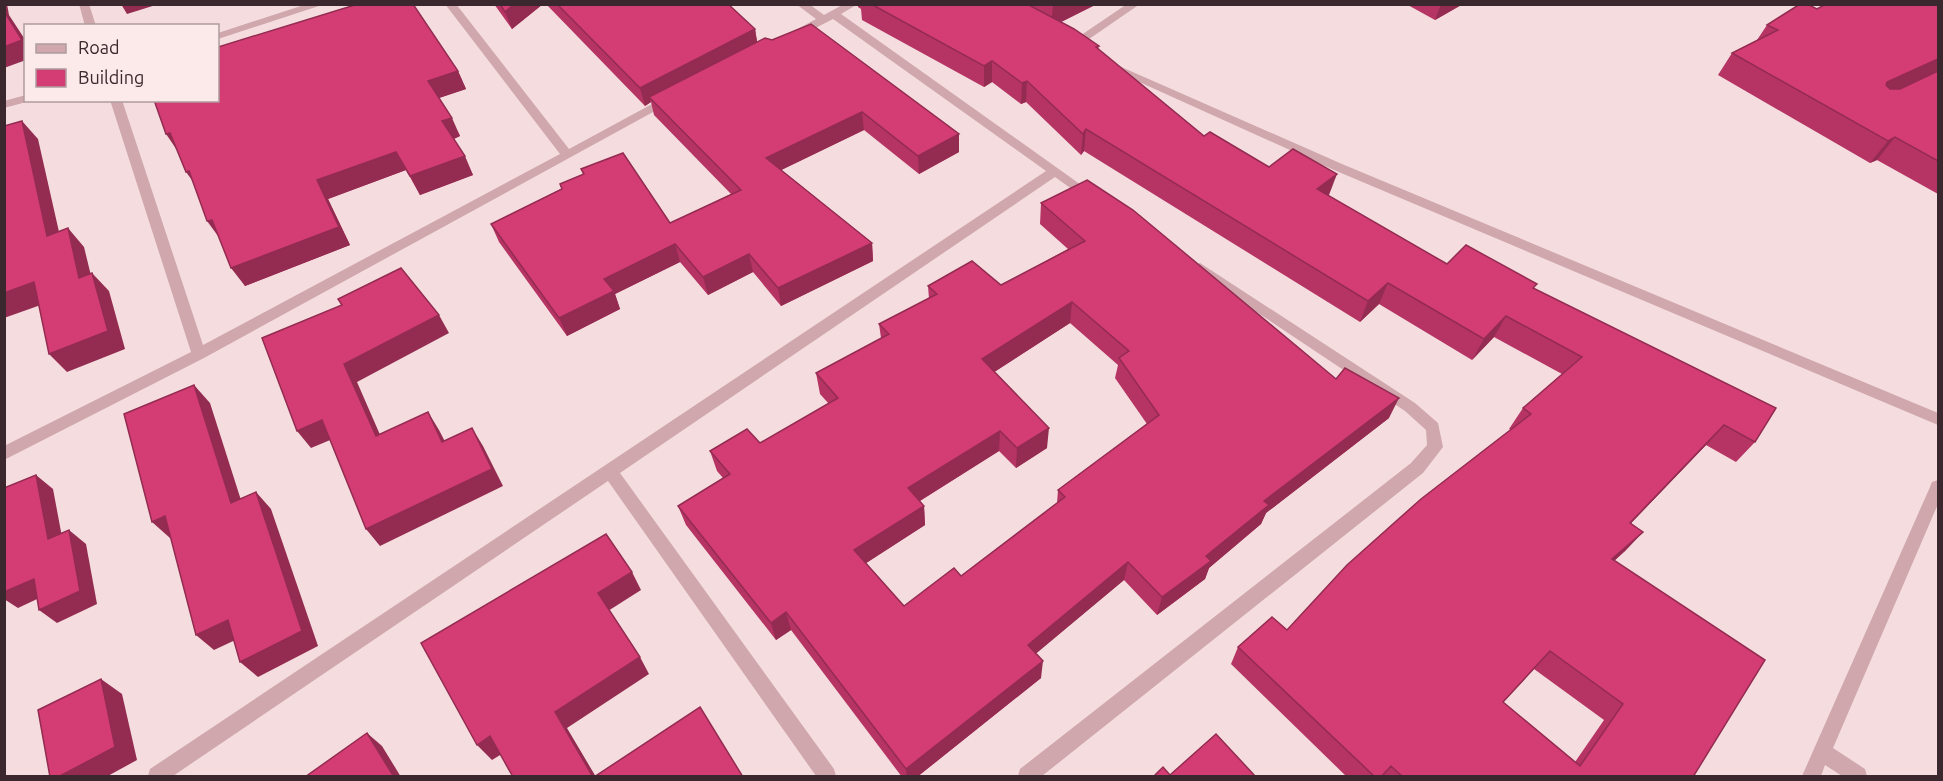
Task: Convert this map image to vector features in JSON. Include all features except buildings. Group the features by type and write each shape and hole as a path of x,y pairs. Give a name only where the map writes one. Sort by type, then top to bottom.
{"street":[{"path":"84,4 90,24"},
{"path":"219,36 320,4"},
{"path":"450,4 566,154"},
{"path":"801,4 829,16 1053,172 1103,204"},
{"path":"782,41 853,4"},
{"path":"1072,46 1135,4"},
{"path":"1101,61 1338,167 1938,419"},
{"path":"4,454 199,354 679,95"},
{"path":"4,105 24,99"},
{"path":"117,102 199,354"},
{"path":"158,777 1053,172"},
{"path":"1027,777 1417,468 1436,447 1433,427 1410,407 1192,263"},
{"path":"609,470 827,777"},
{"path":"1811,777 1824,753 1934,505 1938,487"},
{"path":"1824,753 1858,777"}]}
